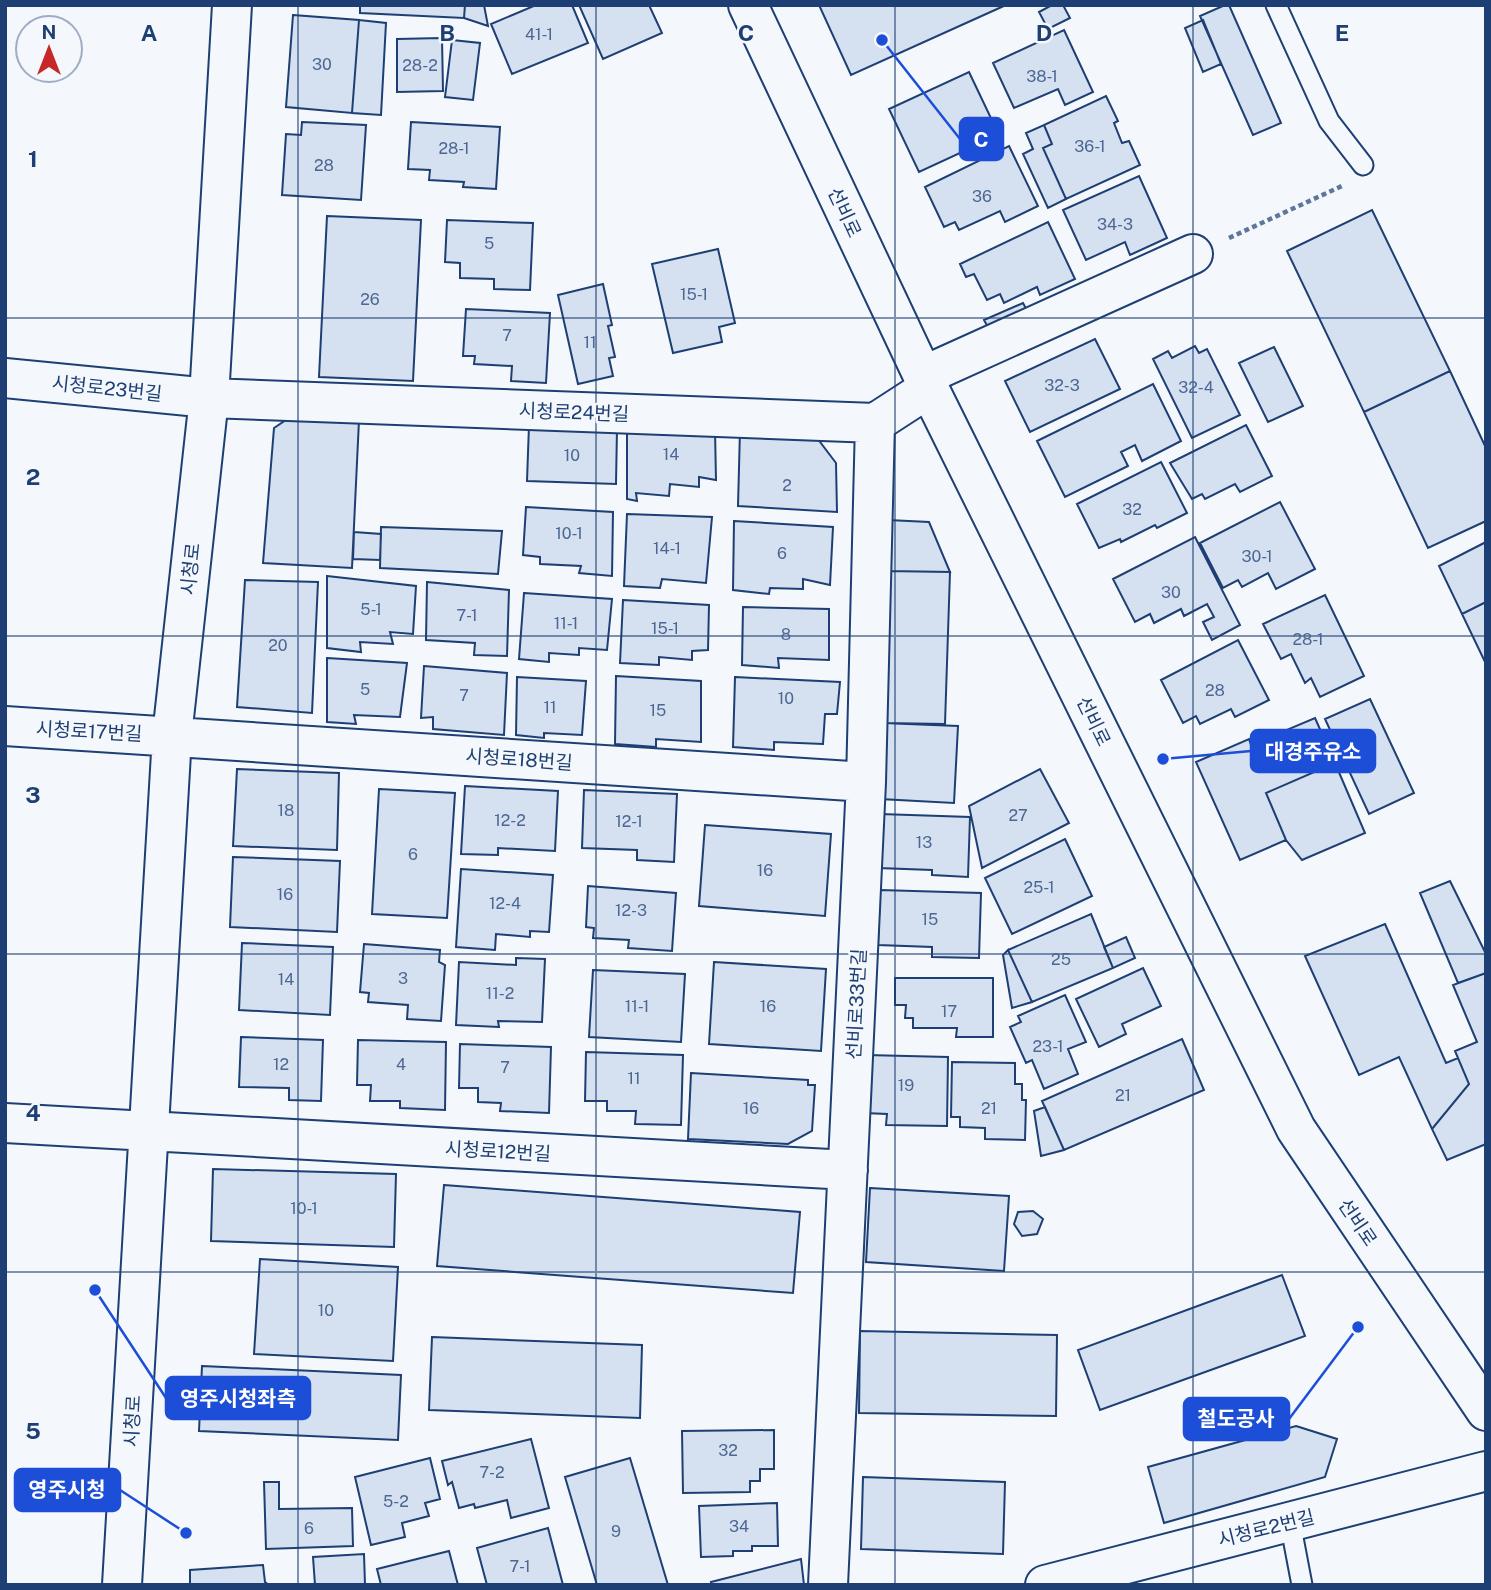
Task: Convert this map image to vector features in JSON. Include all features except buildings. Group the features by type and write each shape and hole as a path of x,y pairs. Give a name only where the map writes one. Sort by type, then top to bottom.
{"street":[{"name":"시청로","path":"122,1585 172,736 209,398 232,5"},
{"name":"선비로","path":"747,5 926,382 1296,1129 1486,1411"},
{"path":"875,423 926,382 1193,254"},
{"name":"시청로23번길","path":"5,378 209,398"},
{"name":"시청로24번길","path":"209,398 875,423"},
{"name":"선비로33번길","path":"828,1585 866,782 875,423"},
{"name":"시청로17번길","path":"5,726 172,736"},
{"name":"시청로18번길","path":"172,736 866,782"},
{"path":"5,1123 149,1132"},
{"name":"시청로12번길","path":"149,1132 848,1170"},
{"name":"시청로2번길","path":"1045,1585 1486,1471"}],"lane":[{"path":"1276,5 1329,121 1363,165"},
{"path":"1290,1522 1302,1585"}],"path":[{"path":"1193,254 1339,190 1363,165"}],"place":[{"name":"C","path":"882,40"},
{"name":"대경주유소","path":"1163,759"},
{"name":"영주시청좌측","path":"95,1290"},
{"name":"철도공사","path":"1358,1327"},
{"name":"영주시청","path":"186,1533"}]}
